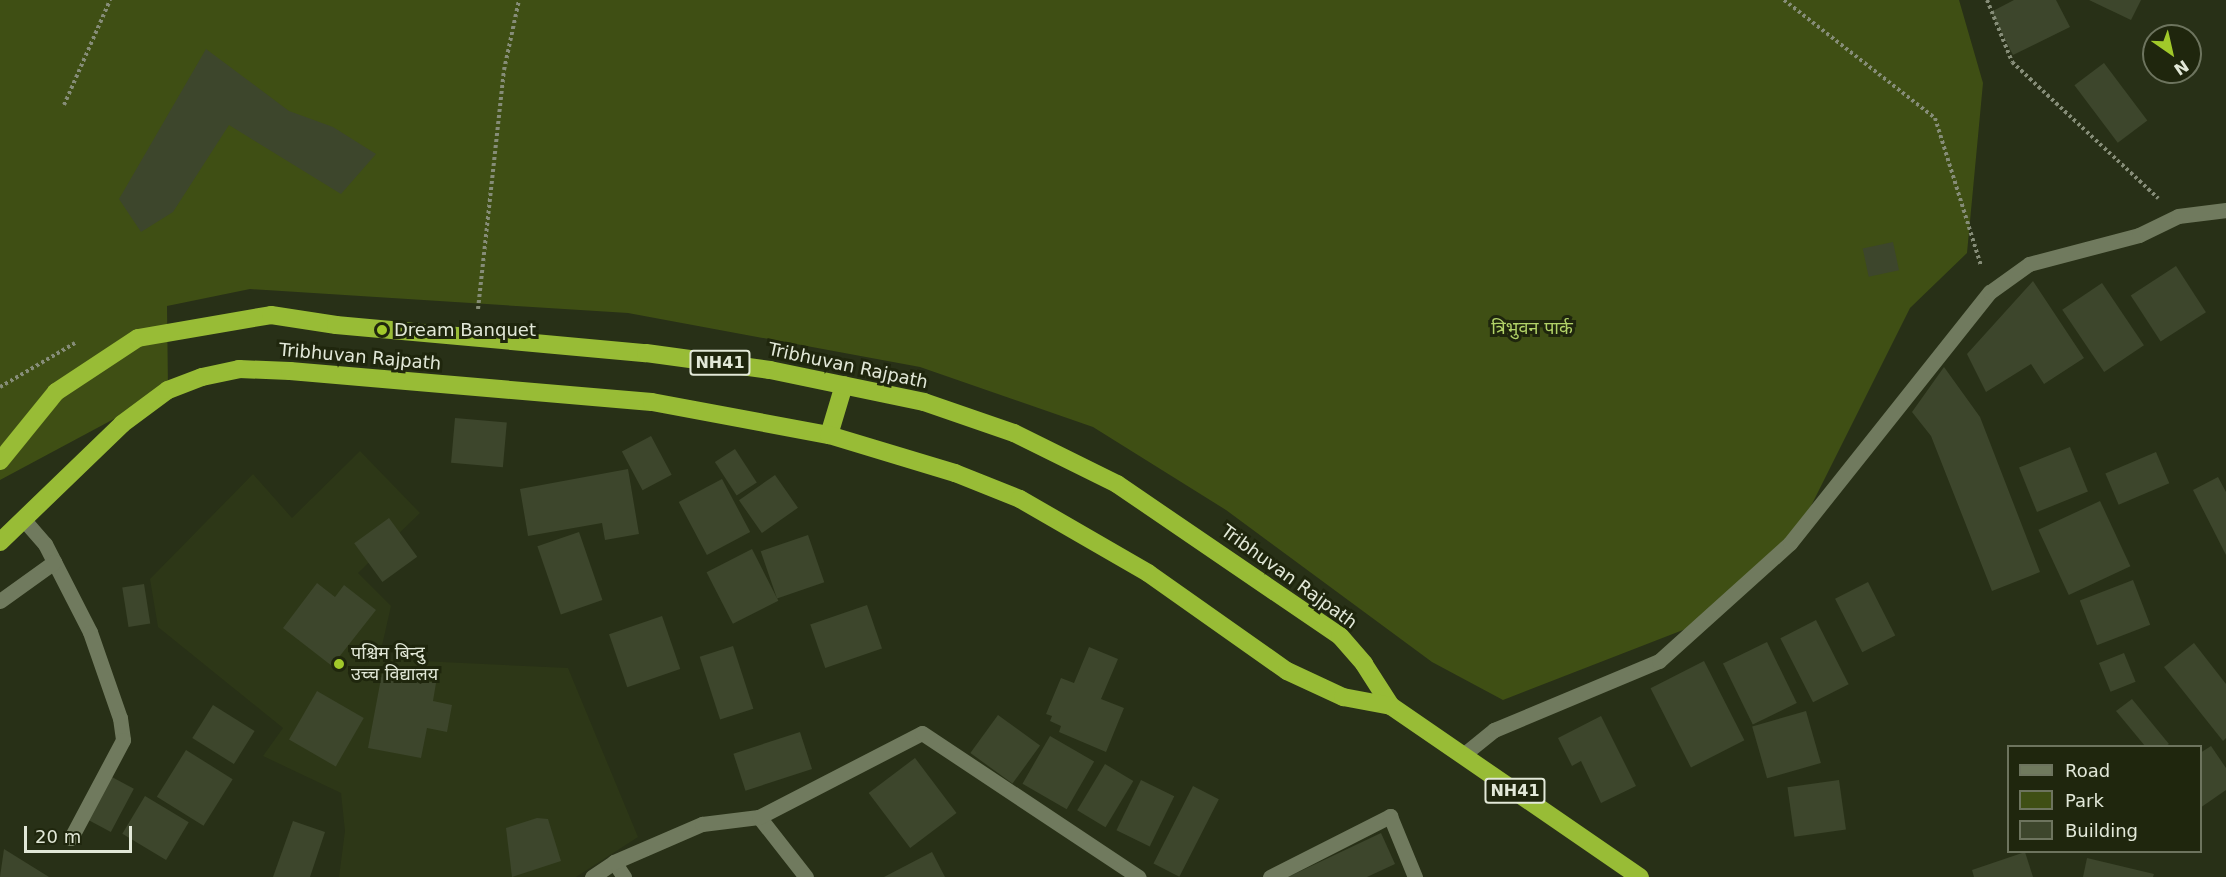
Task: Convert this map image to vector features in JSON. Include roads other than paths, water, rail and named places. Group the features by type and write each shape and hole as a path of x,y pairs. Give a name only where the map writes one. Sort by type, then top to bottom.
{"highway":[{"name":"Tribhuvan Rajpath","path":"0,461 56,392 138,338 271,315 336,325 646,353 843,385 924,402 1014,433 1117,484 1340,636 1364,664 1391,706 1640,877"},
{"name":"Tribhuvan Rajpath","path":"0,542 122,424 168,390 202,377 239,369 652,402 829,435 955,473 1020,499 1148,573 1287,671 1343,697 1391,706"},
{"path":"829,435 843,385"}],"street":[{"path":"1463,755 1494,730 1659,661 1790,543 1990,292 2029,264 2139,235 2178,216 2226,210"},
{"path":"24,520 45,544 90,632 120,718 123,740 71,838"},
{"path":"0,601 54,562"},
{"path":"592,877 614,862 702,824 759,817 922,733 1139,877"},
{"path":"1270,877 1390,816 1415,877"},
{"path":"759,817 806,877"},
{"path":"614,862 624,877"}],"place":[{"name":"Dream Banquet","path":"382,330"},
{"name":"पश्चिम बिन्दु उच्च विद्यालय","path":"339,664"}],"park label":[{"name":"त्रिभुवन पार्क","path":"1532,328"}]}
